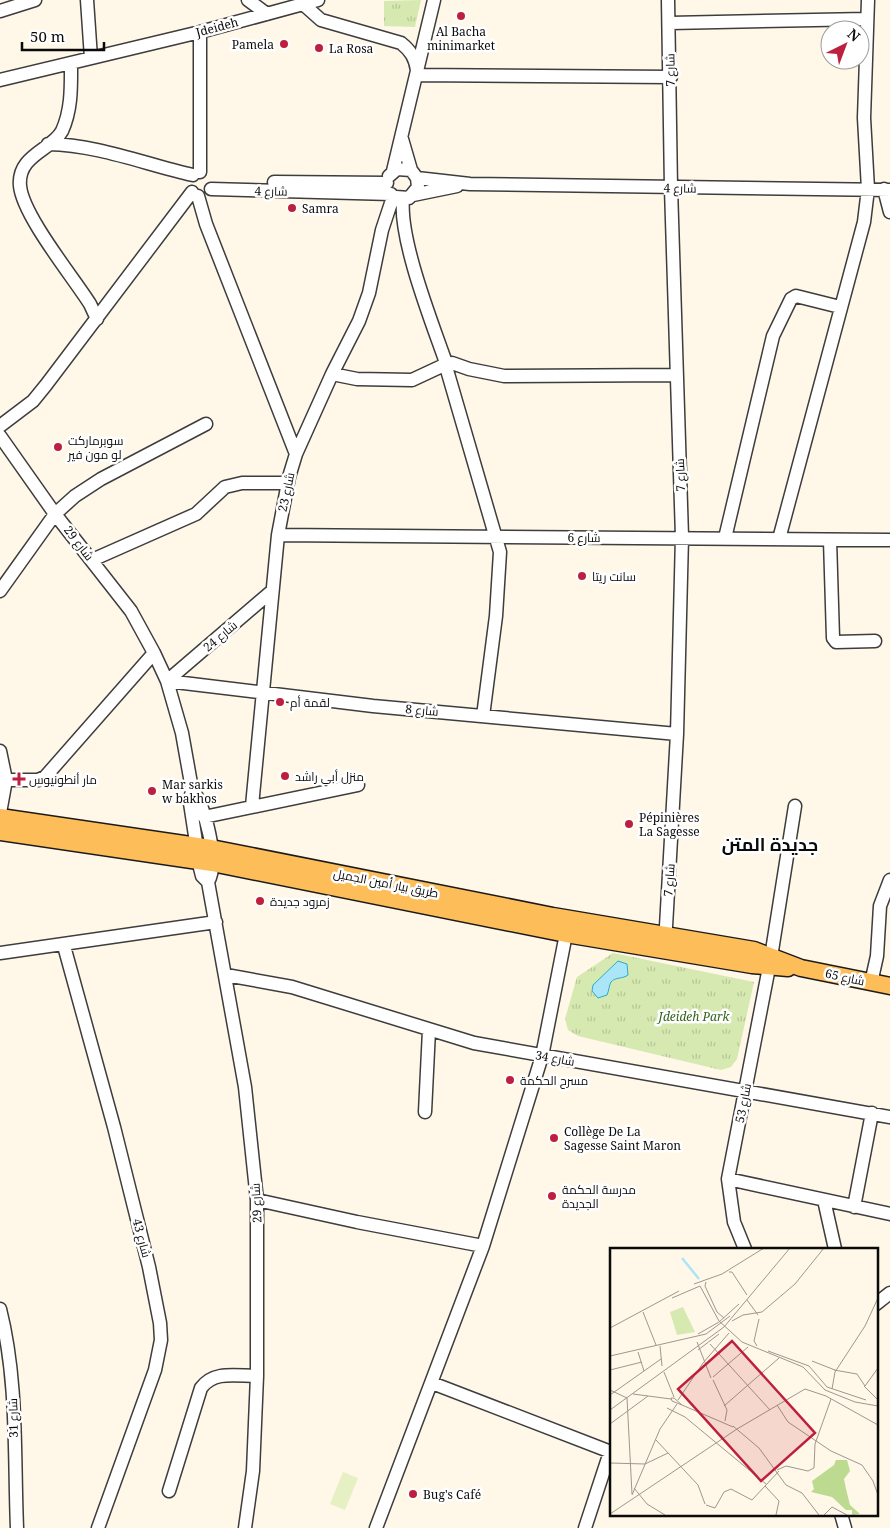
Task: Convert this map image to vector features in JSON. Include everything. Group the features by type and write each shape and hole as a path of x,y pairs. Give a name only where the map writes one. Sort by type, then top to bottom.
{"main road":[{"name":"طريق بيار أمين الجميل","path":"0,817 770,962"},
{"name":"طريق بيار أمين الجميل","path":"0,832 205,855 566,934 665,943"},
{"name":"شارع 65","path":"770,962 890,986"}],"street":[{"path":"0,11 35,0"},
{"path":"86,0 90,58"},
{"path":"248,0 267,14"},
{"name":"Jdeideh","path":"0,80 200,32 318,0"},
{"path":"434,0 392,171 409,247 447,365 499,544 500,571 483,716"},
{"name":"شارع 7","path":"665,943 678,734 682,537 671,188 671,77 668,0"},
{"path":"779,539 864,222 868,189 864,118 868,0"},
{"path":"303,4 322,20 401,43 412,55 416,72"},
{"path":"670,23 866,19"},
{"path":"200,32 197,174 189,185 195,194 296,454"},
{"path":"71,63 70,107 61,132 36,152 22,172 20,186 33,221 75,280 97,319"},
{"path":"416,72 671,77"},
{"path":"398,194 418,187 401,134"},
{"path":"48,144 76,144 197,174 208,175 212,186 208,194 195,194"},
{"name":"شارع 4","path":"392,171 402,168 414,174 470,184 671,188 887,189"},
{"name":"شارع 4","path":"212,186 398,194 470,184"},
{"path":"887,189 890,212"},
{"path":"0,426 33,401 195,194"},
{"name":"شارع 23","path":"252,806 278,535 287,483 296,454 365,307 382,230 391,203 398,194"},
{"path":"725,538 773,336 791,299 796,296 840,307"},
{"path":"332,374 357,379 412,380 447,365 504,376 676,375"},
{"path":"0,591 55,514 75,496 101,479 206,424"},
{"name":"شارع 29","path":"0,436 55,514 140,624 154,652 167,681 182,733 192,789 190,803 205,855"},
{"path":"92,560 196,514 225,488 242,483 287,483"},
{"name":"شارع 6","path":"278,535 890,540"},
{"path":"830,540 833,638 836,642 875,642"},
{"name":"شارع 24","path":"167,681 272,591"},
{"path":"6,780 38,780 44,777 154,652"},
{"name":"شارع 8","path":"167,681 483,716 678,734"},
{"path":"0,751 6,780 0,813"},
{"path":"204,817 358,785"},
{"name":"شارع 29","path":"192,789 199,800 204,817 205,855 202,876 208,882 226,975 245,1087 257,1200 257,1376 253,1471 245,1528"},
{"name":"شارع 53","path":"744,1248 730,1203 728,1178 770,962 795,806"},
{"path":"871,983 877,956 880,906 890,880"},
{"path":"0,953 64,946 216,922"},
{"path":"376,1528 483,1246 542,1056 566,934"},
{"name":"شارع 43","path":"64,946 114,1127 149,1267 160,1323 161,1340 155,1370 98,1528"},
{"name":"شارع 34","path":"226,975 292,987 474,1043 890,1117"},
{"path":"425,1112 429,1030"},
{"path":"854,1207 872,1113"},
{"path":"728,1178 890,1214"},
{"path":"257,1200 357,1222 483,1246"},
{"path":"824,1200 836,1248"},
{"path":"878,1302 890,1293"},
{"name":"شارع 31","path":"0,1309 10,1351 17,1528"},
{"path":"169,1490 201,1388 207,1380 216,1376 257,1376"},
{"path":"432,1383 610,1452 586,1528"},
{"path":"0,1442 14,1442"}],"green space":[{"path":"421,0 415,27 384,26 384,1"},
{"name":"Jdeideh Park","path":"613,953 754,982 737,1059 731,1067 721,1070 578,1036 568,1030 565,1019 577,977"},
{"path":"343,1472 358,1478 345,1510 330,1504"}],"water":[{"path":"618,961 627,964 628,975 613,980 610,983 607,995 598,998 592,991 593,985"}],"place":[{"name":"Al Bacha minimarket","path":"461,16"},
{"name":"Pamela","path":"284,44"},
{"name":"La Rosa","path":"319,48"},
{"name":"Samra","path":"292,208"},
{"name":"سوبرماركت لو مون فير","path":"58,447"},
{"name":"سانت ريتا","path":"582,576"},
{"name":"لقمة أم","path":"280,702"},
{"name":"منزل أبي راشد","path":"285,776"},
{"name":"مار أنطونيوس","path":"19,779"},
{"name":"Mar sarkis w bakhos","path":"152,791"},
{"name":"Pépinières La Sagesse","path":"629,824"},
{"name":"زمرود جديدة","path":"260,901"},
{"name":"مسرح الحكمة","path":"510,1080"},
{"name":"Collège De La Sagesse Saint Maron","path":"554,1138"},
{"name":"مدرسة الحكمة الجديدة","path":"552,1196"},
{"name":"Bug's Café","path":"413,1494"}],"district":[{"name":"جديدة المتن","path":"770,844"}]}
